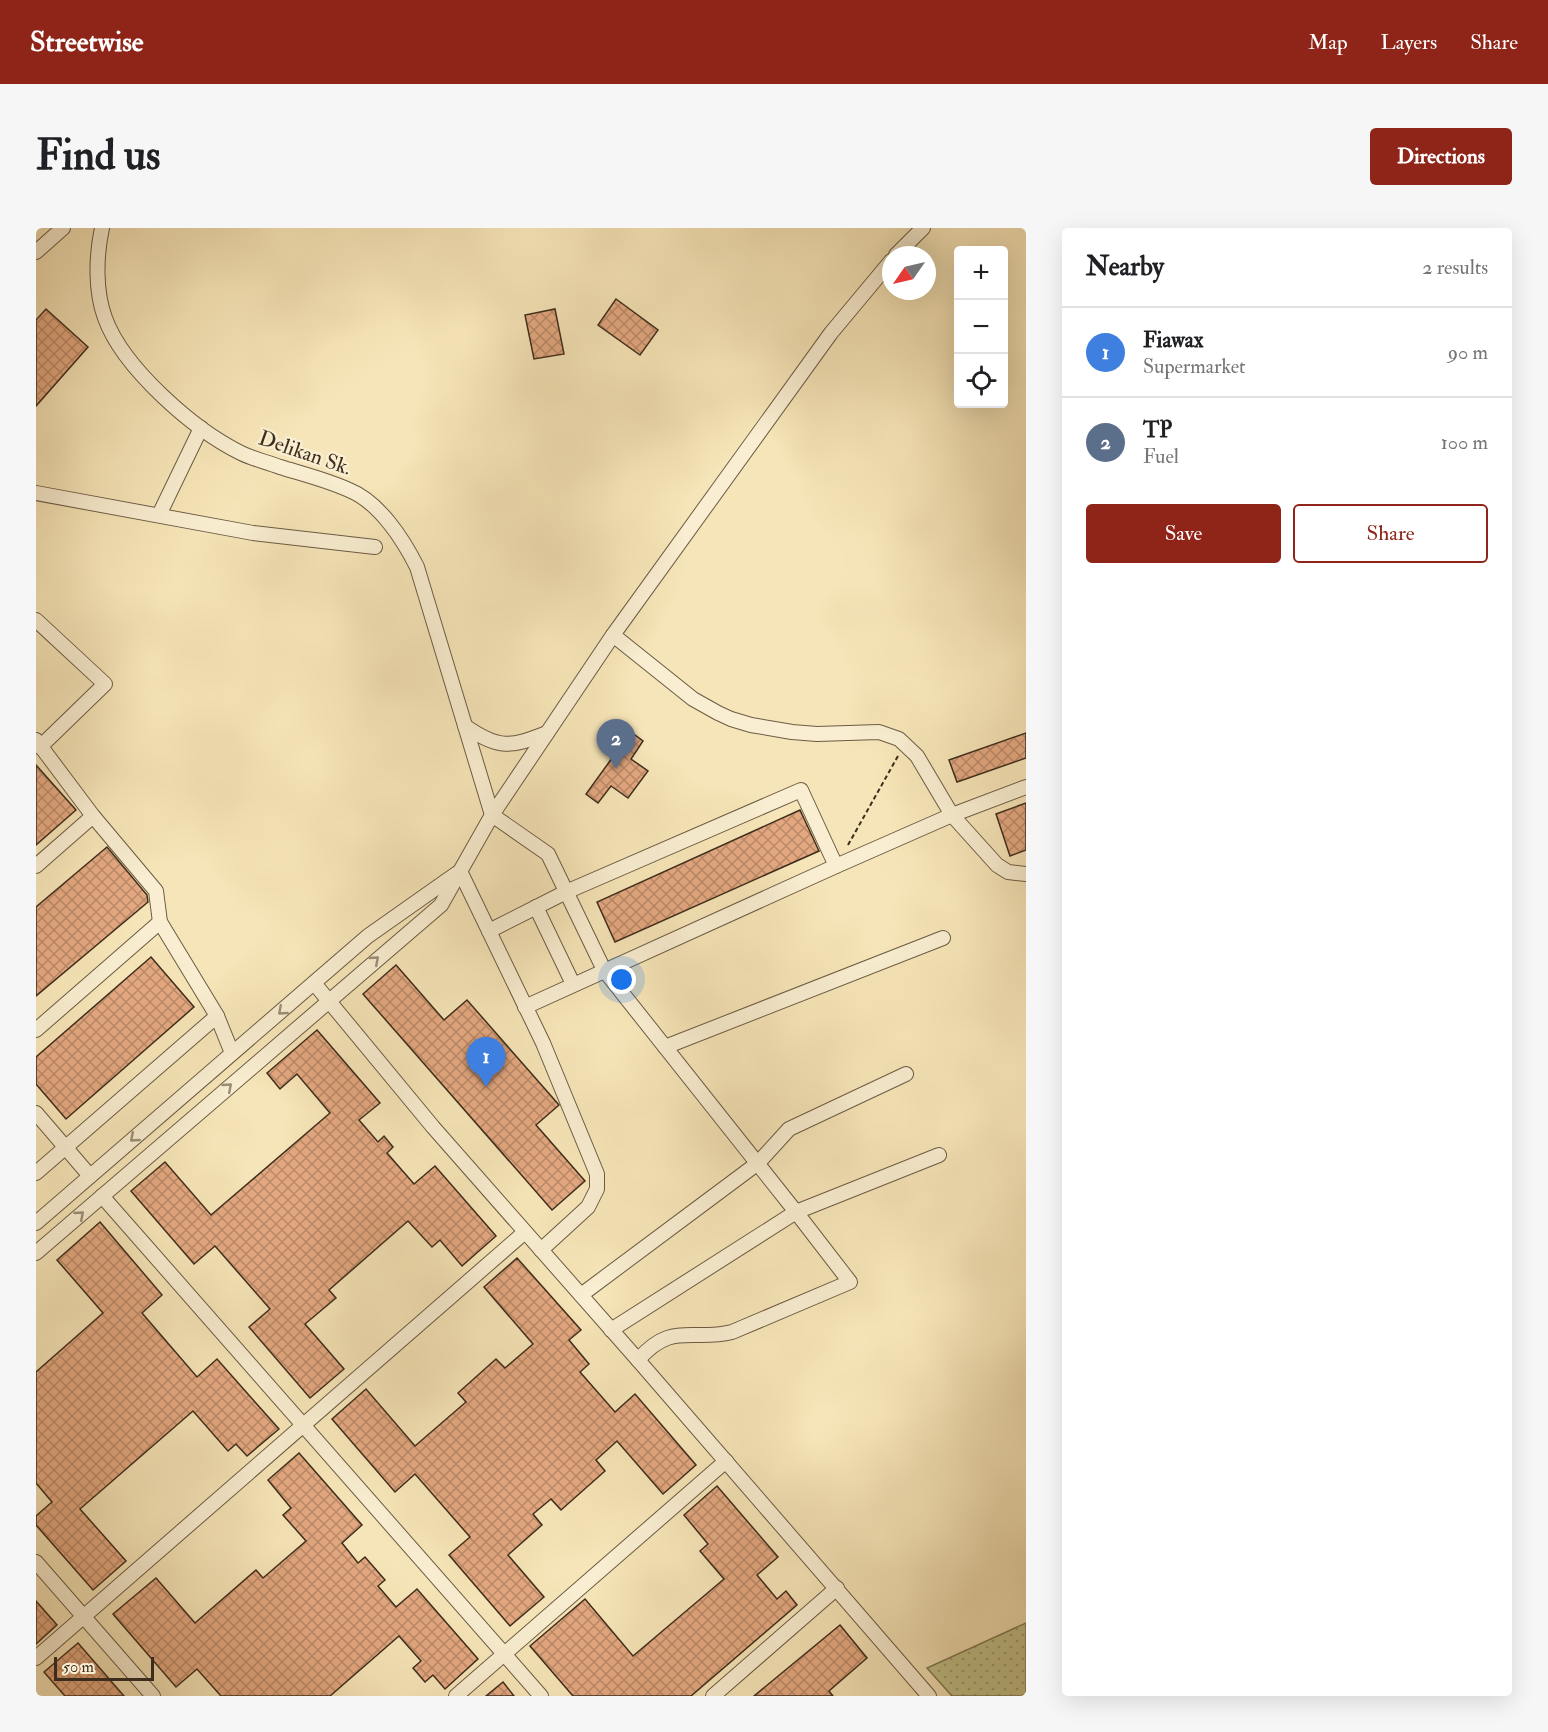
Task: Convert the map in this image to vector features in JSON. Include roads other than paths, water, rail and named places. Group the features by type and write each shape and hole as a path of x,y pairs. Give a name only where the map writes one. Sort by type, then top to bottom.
{"street":[{"path":"36,252 63,228"},
{"path":"905,246 923,228"},
{"name":"Delikan Sk.","path":"103,230 98,271 100,297 109,327 121,347 153,386 201,428 242,454 351,490 387,520 408,550 417,567 492,815"},
{"path":"36,1253 441,905 492,815 613,636 825,341 882,272"},
{"path":"159,515 201,428"},
{"path":"36,493 253,533 375,547"},
{"path":"36,620 105,684 38,743 93,816 156,891 160,922 217,1016 232,1053"},
{"path":"613,636 693,699 731,719 771,729 800,732 889,734 906,744 917,756 952,814 1002,869 1014,874 1026,874"},
{"path":"465,726 483,739 507,745 522,743 548,733"},
{"path":"525,1007 952,814 1026,786"},
{"path":"489,931 566,892 801,790 836,866"},
{"path":"492,815 548,854 604,970 850,1282 732,1332 713,1335 683,1334 665,1339 645,1352 638,1360"},
{"path":"36,866 93,816"},
{"path":"460,871 543,1043 597,1174 597,1189 588,1207 541,1250"},
{"path":"36,1223 368,936 460,871"},
{"path":"536,907 573,984"},
{"path":"36,1030 160,922"},
{"path":"665,1047 943,938"},
{"path":"314,983 433,1127 929,1696"},
{"path":"36,1173 217,1016"},
{"path":"581,1295 758,1164 789,1129 906,1074"},
{"path":"36,1113 90,1176"},
{"path":"611,1330 796,1212 939,1155"},
{"path":"102,1196 541,1696"},
{"path":"36,1658 525,1232"},
{"path":"456,1696 726,1461"},
{"path":"36,1562 153,1696"},
{"path":"713,1696 837,1588"}],"place":[{"name":"TP","path":"616,769"},
{"name":"Fiawax","path":"486,1087"}]}
